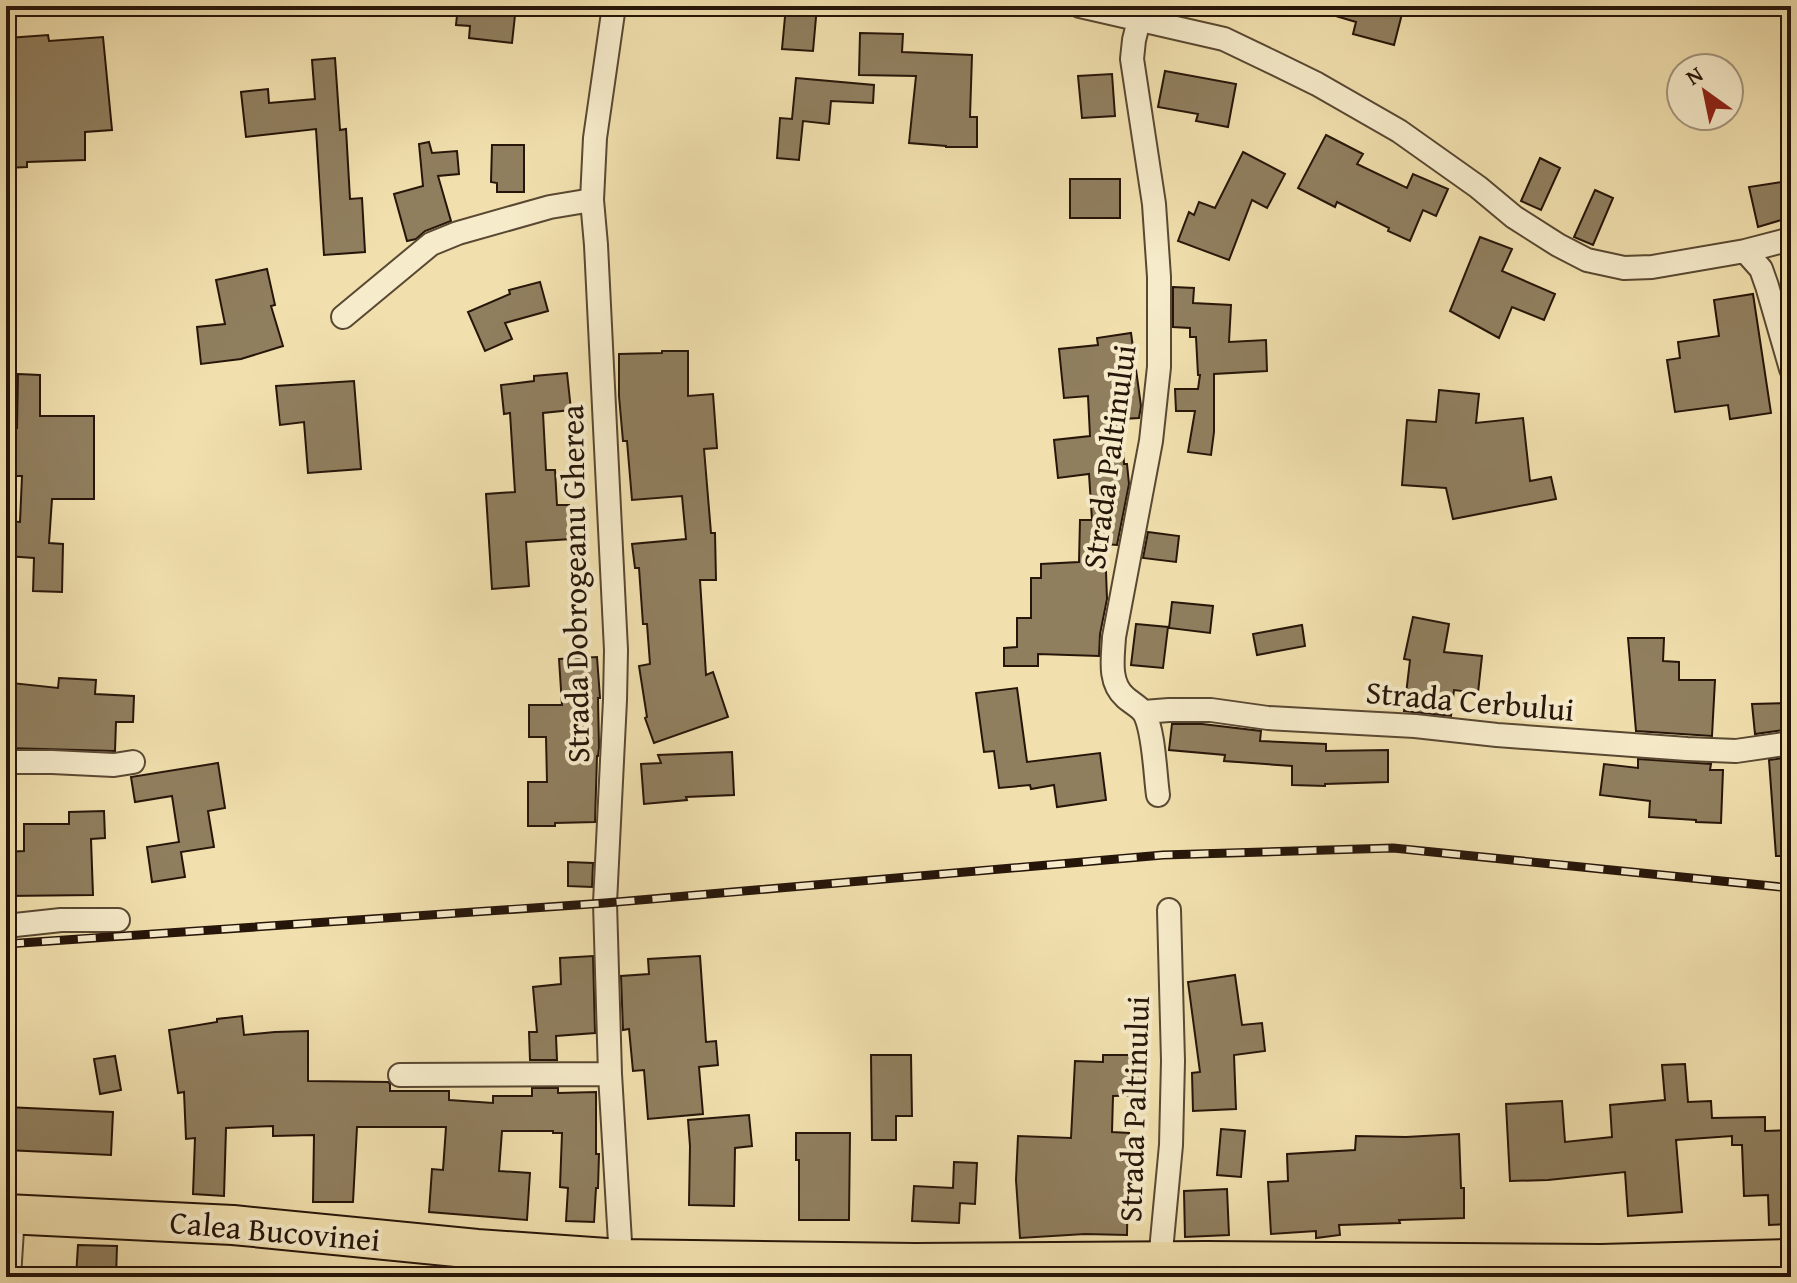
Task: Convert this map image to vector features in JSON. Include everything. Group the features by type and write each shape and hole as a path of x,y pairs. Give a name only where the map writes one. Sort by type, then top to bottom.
{"highway":[{"name":"Calea Bucovinei","path":"10,1214 233,1225 477,1249 621,1259 1159,1270 1603,1270 1791,1259"}],"street":[{"name":"Strada Dobrogeanu Gherea","path":"614,6 595,138 592,200 616,650 605,903 610,1074 621,1259"},
{"path":"1080,6 1128,14 1224,39 1317,84 1399,131 1478,187 1514,217 1587,260 1624,268 1652,267 1745,251 1791,239"},
{"name":"Strada Paltinului","path":"1128,14 1134,40 1132,59 1154,204 1159,277 1159,367 1151,441 1117,622 1112,668 1122,695 1144,712"},
{"path":"343,317 431,244 458,233 550,207 592,200"},
{"path":"1745,251 1761,269 1791,369"},
{"name":"Strada Cerbului","path":"1144,712 1211,710 1268,718 1415,726 1687,749 1736,751 1791,743"},
{"path":"1144,712 1150,733 1158,795"},
{"path":"6,762 114,765 133,762"},
{"name":"Strada Paltinului","path":"1159,1270 1171,1145 1173,1061 1169,910"},
{"path":"6,926 61,920 118,920"},
{"path":"400,1075 610,1074"},
{"path":"9,1277 10,1214"}],"building":[{"path":"458,6 516,6 512,43 469,38 470,26 456,25"},
{"path":"786,6 817,6 813,51 782,49"},
{"path":"1320,6 1404,6 1394,45 1353,34 1356,22 1319,11"},
{"path":"860,33 903,34 902,52 972,55 970,117 977,117 977,147 909,143 916,76 859,75"},
{"path":"48,35 49,41 103,37 112,130 85,132 85,160 27,162 27,167 6,168 6,73 11,73 8,38"},
{"path":"335,58 340,130 346,129 350,199 362,198 365,252 324,255 316,129 246,137 241,92 268,89 269,103 315,99 312,60"},
{"path":"1165,71 1236,84 1228,127 1196,121 1198,114 1158,107"},
{"path":"1112,74 1115,116 1082,118 1078,76"},
{"path":"796,78 874,85 873,103 831,101 829,124 803,121 799,160 777,158 780,118 792,119"},
{"path":"1326,135 1363,154 1357,164 1407,188 1413,174 1448,189 1436,216 1423,210 1410,241 1337,202 1335,207 1298,188"},
{"path":"429,142 432,153 457,151 459,174 438,176 451,221 407,241 394,194 423,186 419,144"},
{"path":"492,145 524,145 524,192 497,192 497,183 491,182"},
{"path":"1243,152 1285,174 1267,208 1252,200 1229,260 1178,241 1189,212 1194,215 1199,202 1215,208"},
{"path":"1540,158 1560,168 1541,210 1521,201"},
{"path":"1070,179 1120,179 1120,218 1070,218"},
{"path":"1782,182 1791,217 1758,227 1749,187"},
{"path":"1595,190 1613,198 1593,245 1574,237"},
{"path":"1480,237 1512,249 1502,271 1555,294 1544,320 1512,307 1499,338 1450,311"},
{"path":"267,269 275,305 271,306 283,346 241,359 201,364 197,327 225,324 216,280"},
{"path":"540,282 548,311 505,323 512,339 485,351 468,312 510,294 509,290"},
{"path":"1173,287 1194,288 1193,303 1231,305 1229,342 1266,340 1267,371 1214,374 1211,455 1188,452 1195,411 1176,411 1175,389 1198,389 1200,375 1196,337 1190,337 1190,328 1173,327"},
{"path":"1753,294 1771,413 1730,419 1728,405 1675,412 1667,360 1680,358 1678,342 1719,336 1714,300"},
{"path":"1131,333 1141,406 1139,418 1122,419 1124,464 1127,464 1129,484 1117,545 1105,544 1107,599 1099,656 1038,654 1038,666 1004,666 1004,648 1017,647 1017,618 1031,618 1031,578 1041,578 1041,564 1079,562 1080,520 1092,520 1089,474 1058,478 1054,440 1090,436 1088,396 1064,398 1059,349 1098,345 1097,338"},
{"path":"688,351 688,396 713,394 717,448 704,449 711,533 715,533 716,580 700,580 706,675 713,672 728,717 654,743 645,718 639,666 650,664 647,624 643,624 639,568 635,568 632,544 686,539 682,496 632,500 627,441 623,441 619,354"},
{"path":"567,373 571,410 543,413 546,470 555,470 557,505 569,505 571,539 526,542 529,586 492,589 486,494 515,492 510,413 504,414 501,385 534,381 534,376"},
{"path":"18,374 40,375 40,416 94,416 94,499 52,499 49,543 63,544 62,592 33,591 34,558 6,556 6,521 20,522 22,476 6,476 6,428 17,428"},
{"path":"354,381 361,469 308,473 304,422 280,425 276,386"},
{"path":"1439,390 1479,394 1476,423 1523,418 1530,481 1551,477 1556,499 1453,519 1446,488 1402,485 1407,420 1436,422"},
{"path":"1148,532 1179,536 1176,562 1143,558"},
{"path":"1172,602 1213,606 1210,633 1169,628"},
{"path":"1413,617 1449,624 1444,652 1482,656 1478,693 1454,690 1451,716 1404,711 1410,660 1404,659"},
{"path":"1136,624 1168,627 1163,668 1131,665"},
{"path":"1302,625 1305,646 1257,655 1253,634"},
{"path":"1628,638 1664,638 1663,661 1679,662 1679,680 1715,680 1712,736 1636,731"},
{"path":"597,657 600,698 595,822 528,826 528,782 547,782 546,737 529,737 529,705 562,705 559,659"},
{"path":"59,678 96,680 95,694 134,696 133,722 116,722 115,751 6,748 6,720 12,683 58,688"},
{"path":"1017,688 1027,762 1100,753 1106,800 1057,807 1054,785 1031,789 1030,785 999,788 994,751 984,752 976,693"},
{"path":"1791,703 1791,729 1755,734 1752,704"},
{"path":"1172,724 1261,731 1260,741 1326,744 1326,751 1388,750 1388,782 1292,785 1292,766 1224,761 1225,755 1169,750"},
{"path":"732,752 734,795 686,797 687,800 644,804 641,764 661,763 658,755"},
{"path":"1791,757 1791,856 1776,856 1769,760"},
{"path":"1638,759 1711,764 1710,770 1723,770 1721,823 1649,817 1650,801 1600,795 1604,764 1638,768"},
{"path":"218,763 225,808 208,811 214,847 181,852 185,877 152,882 147,847 179,842 172,796 135,802 131,777"},
{"path":"104,811 105,838 91,839 93,895 6,896 6,852 24,851 24,824 69,824 69,812"},
{"path":"568,862 593,863 592,887 568,886"},
{"path":"593,956 595,1033 556,1036 557,1060 530,1060 529,1032 537,1032 533,987 561,984 560,958"},
{"path":"700,956 706,1042 716,1041 718,1065 699,1067 703,1114 648,1119 644,1070 633,1071 629,1029 623,1030 621,976 649,974 648,959"},
{"path":"1235,975 1242,1025 1262,1023 1265,1051 1234,1055 1236,1109 1193,1111 1192,1073 1200,1072 1188,982"},
{"path":"242,1016 244,1035 308,1031 308,1081 388,1082 390,1091 449,1091 449,1100 493,1103 493,1096 532,1096 532,1088 558,1088 558,1093 596,1092 596,1154 599,1154 594,1222 566,1221 568,1188 560,1187 562,1133 553,1131 502,1131 499,1171 530,1173 527,1220 429,1212 432,1169 443,1170 446,1127 357,1127 353,1202 313,1202 314,1135 273,1136 273,1126 226,1128 224,1196 193,1194 195,1138 186,1139 184,1092 178,1093 169,1030"},
{"path":"871,1055 911,1055 912,1116 896,1116 896,1140 872,1140"},
{"path":"1103,1055 1145,1055 1145,1095 1113,1096 1112,1132 1129,1133 1127,1235 1020,1238 1016,1180 1018,1136 1071,1138 1075,1061 1103,1062"},
{"path":"115,1056 121,1090 100,1094 94,1059"},
{"path":"1685,1064 1688,1102 1711,1101 1712,1118 1765,1117 1765,1131 1791,1130 1791,1224 1769,1225 1768,1195 1744,1196 1742,1145 1732,1145 1732,1136 1676,1140 1682,1212 1628,1216 1625,1172 1510,1181 1506,1104 1562,1101 1565,1142 1612,1137 1610,1105 1665,1100 1662,1065"},
{"path":"6,1107 113,1112 111,1155 6,1150"},
{"path":"749,1115 752,1146 735,1148 734,1206 689,1205 688,1120"},
{"path":"1221,1129 1245,1131 1241,1177 1217,1175"},
{"path":"796,1133 850,1133 849,1220 799,1220"},
{"path":"1459,1134 1464,1218 1339,1225 1340,1235 1316,1238 1316,1231 1271,1234 1268,1182 1288,1181 1287,1154 1355,1150 1356,1136"},
{"path":"954,1162 977,1163 975,1204 960,1203 959,1223 912,1221 914,1186 953,1188"},
{"path":"1227,1189 1229,1235 1185,1237 1184,1191"},
{"path":"78,1245 117,1246 116,1277 76,1277"}],"railway":[{"path":"6,944 605,903 1163,855 1393,848 1791,888"}]}
